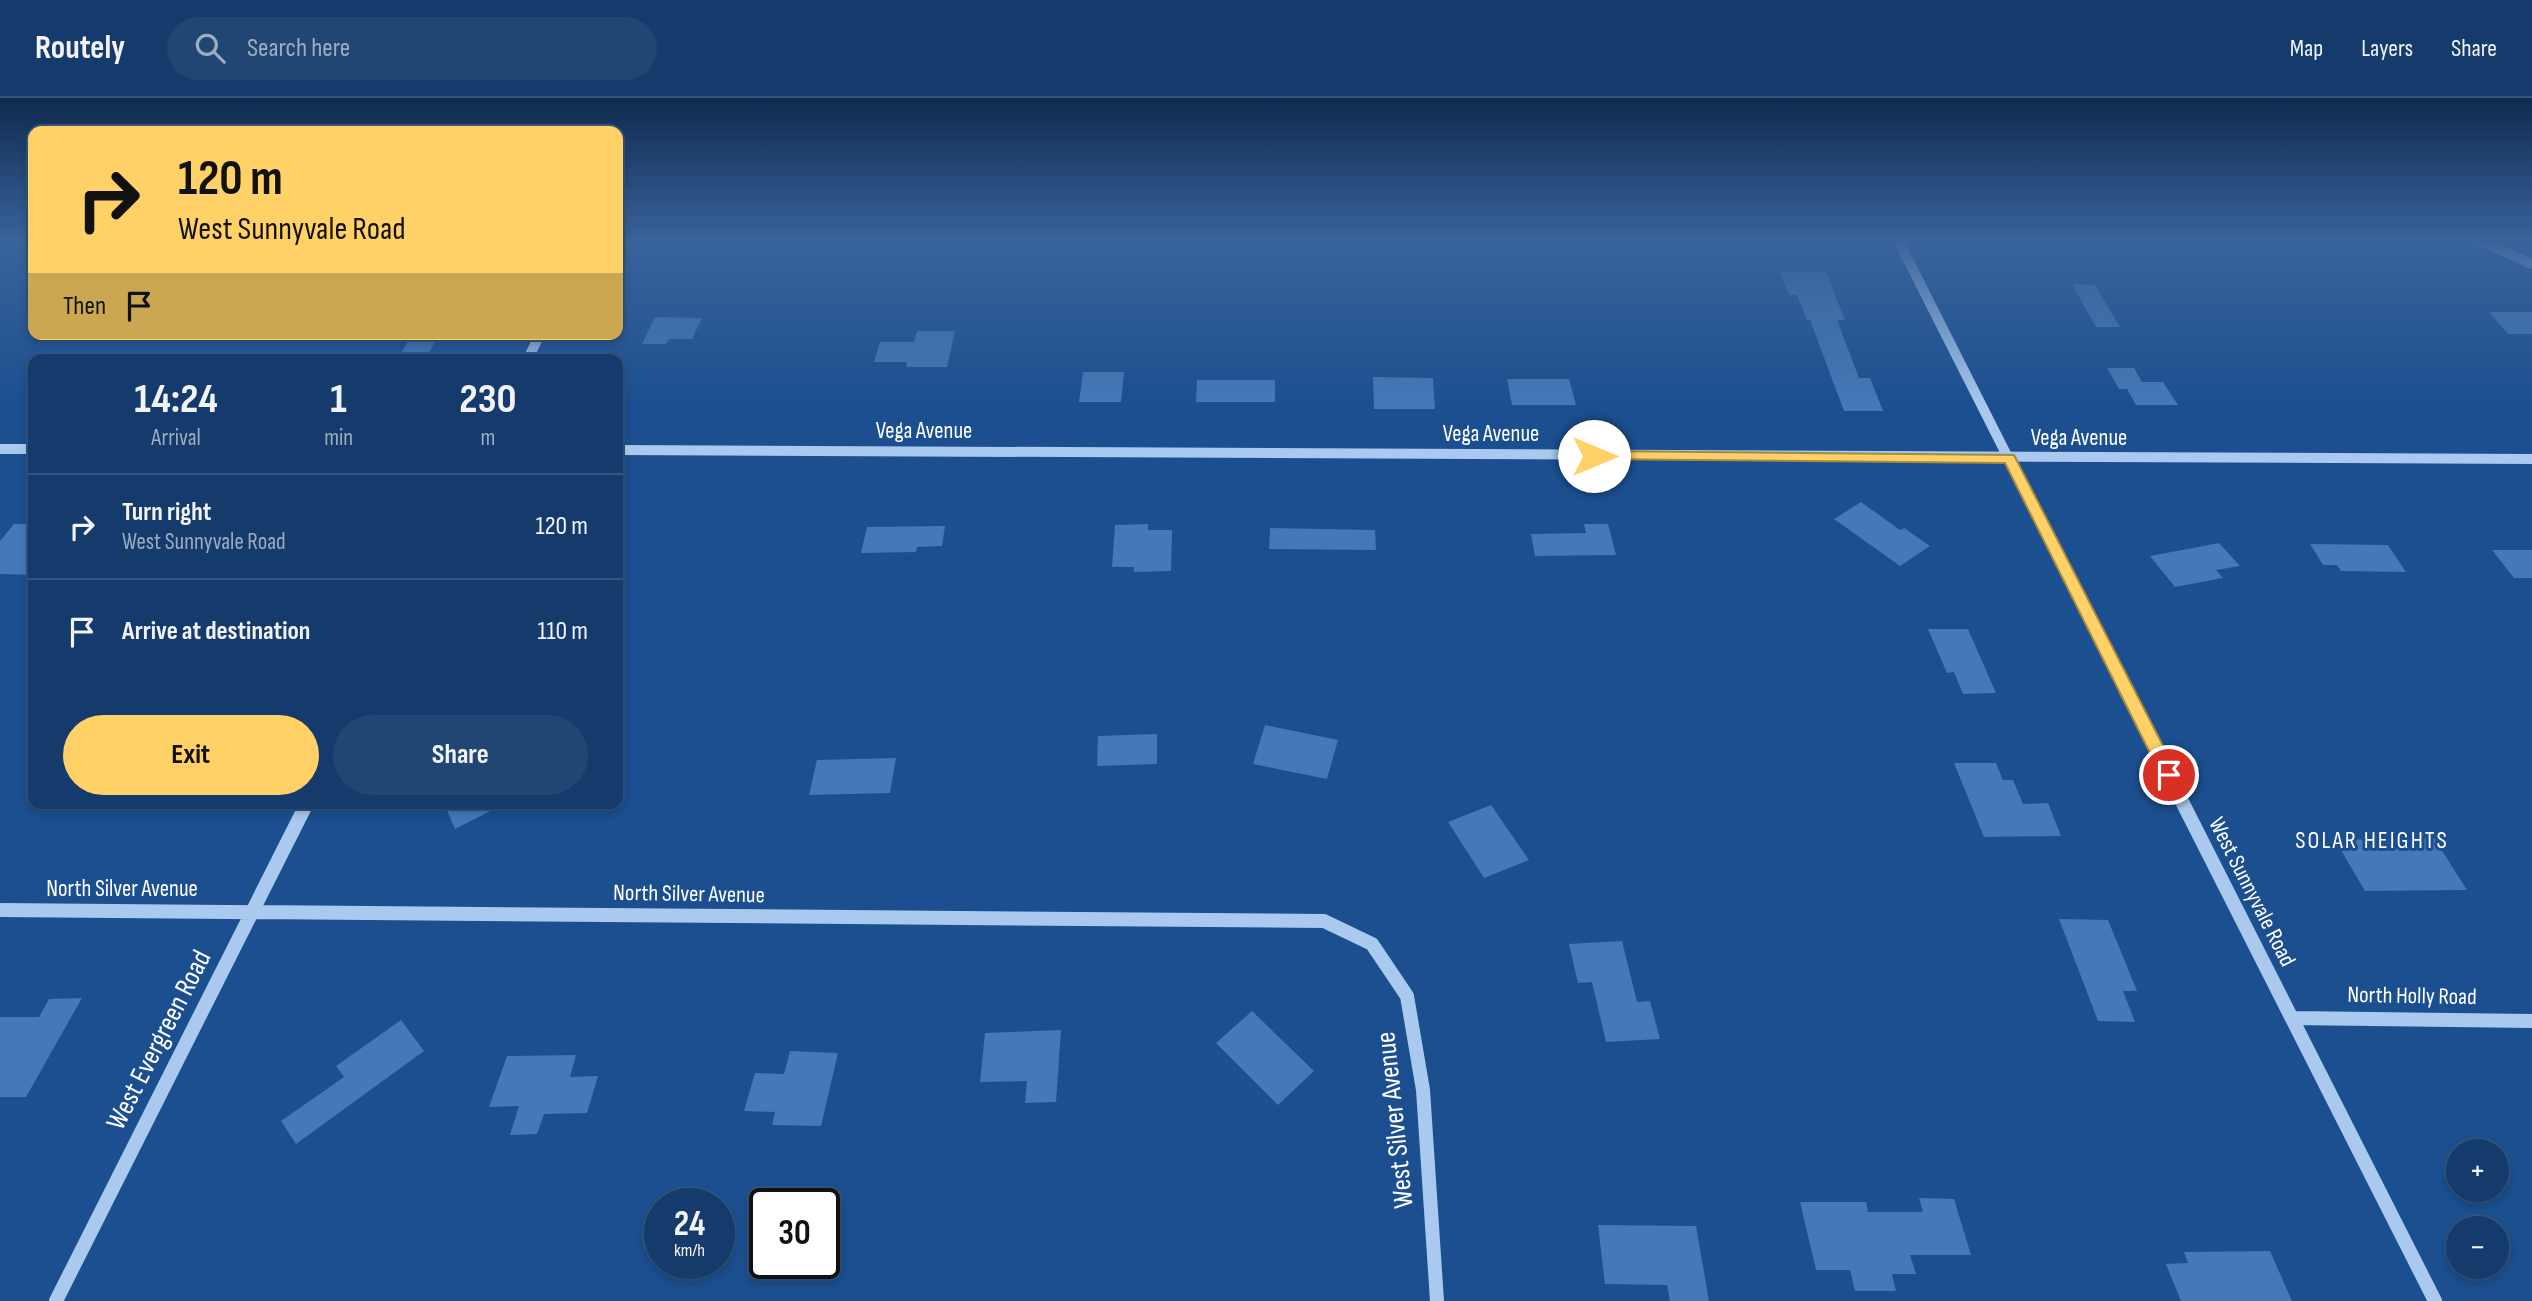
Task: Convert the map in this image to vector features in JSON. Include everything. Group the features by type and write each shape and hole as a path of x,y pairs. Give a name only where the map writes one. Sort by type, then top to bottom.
{"street":[{"name":"West Sunnyvale Road","path":"1927,296 2435,1301"},
{"path":"0,449 28,449"},
{"name":"Vega Avenue","path":"623,450 2532,459"},
{"name":"West Evergreen Road","path":"57,1301 304,809"},
{"name":"North Silver Avenue","path":"0,911 1324,921 1372,944"},
{"name":"West Silver Avenue","path":"1372,944 1407,996 1423,1090 1437,1301"},
{"name":"North Holly Road","path":"2292,1017 2532,1021"}],"building":[{"path":"1797,296 1836,296 1845,320 1837,320 1859,378 1870,378 1883,411 1844,411 1810,320 1807,320"},
{"path":"2079,296 2102,296 2120,327 2096,327"},
{"path":"2489,312 2532,312 2532,334 2508,334"},
{"path":"655,317 702,318 692,339 669,339 666,344 642,344"},
{"path":"917,331 955,331 947,367 906,367 907,362 874,362 880,342 914,342"},
{"path":"409,340 436,340 428,354 401,354"},
{"path":"2107,368 2134,368 2142,382 2163,382 2178,405 2136,405 2127,389 2119,389"},
{"path":"1083,372 1124,372 1121,402 1079,402"},
{"path":"1373,377 1433,378 1435,409 1374,409"},
{"path":"1507,379 1569,379 1576,405 1512,405"},
{"path":"1197,380 1275,380 1275,402 1196,402"},
{"path":"1861,502 1900,530 1904,528 1930,546 1900,566 1834,519"},
{"path":"14,524 28,524 28,575 0,574 0,541"},
{"path":"1148,524 1148,530 1172,530 1171,571 1134,572 1134,567 1112,567 1115,525"},
{"path":"1584,524 1608,524 1616,555 1535,556 1531,534 1586,533"},
{"path":"945,526 942,546 917,547 916,552 861,553 867,527"},
{"path":"1270,528 1375,530 1376,550 1269,549"},
{"path":"2219,543 2240,566 2216,570 2223,578 2175,587 2150,556"},
{"path":"2310,544 2388,545 2406,572 2341,571 2337,565 2323,565"},
{"path":"2492,550 2532,550 2532,578 2514,578"},
{"path":"1928,629 1968,629 1996,693 1963,694 1954,672 1947,673"},
{"path":"1265,725 1338,740 1327,779 1253,764"},
{"path":"1157,734 1157,764 1097,766 1098,736"},
{"path":"896,758 890,793 809,795 817,760"},
{"path":"1954,763 1996,763 2003,780 2013,780 2023,804 2048,803 2061,836 1984,837"},
{"path":"1491,805 1529,860 1484,878 1448,822"},
{"path":"447,809 494,809 455,829"},
{"path":"2434,838 2467,890 2365,891 2335,840"},
{"path":"2059,919 2108,920 2137,991 2123,991 2135,1022 2098,1021"},
{"path":"1622,941 1637,1002 1650,1001 1660,1039 1606,1042 1592,982 1578,983 1569,944"},
{"path":"82,998 26,1097 0,1097 0,1017 39,1017 49,999"},
{"path":"1252,1011 1314,1071 1278,1105 1216,1043"},
{"path":"401,1020 424,1051 296,1144 281,1121 344,1077 336,1066"},
{"path":"1061,1030 1056,1102 1025,1103 1027,1081 980,1082 985,1033"},
{"path":"790,1051 838,1053 821,1126 772,1125 775,1112 744,1111 755,1073 784,1074"},
{"path":"576,1055 570,1077 598,1076 587,1113 544,1114 537,1134 510,1135 519,1106 489,1107 507,1056"},
{"path":"1919,1198 1954,1199 1971,1255 1910,1255 1916,1274 1892,1274 1896,1291 1855,1291 1850,1270 1816,1270 1800,1202 1866,1202 1868,1212 1923,1212"},
{"path":"1598,1225 1696,1226 1709,1301 1670,1301 1667,1285 1605,1284"},
{"path":"2270,1251 2292,1301 2181,1301 2166,1264 2188,1263 2184,1252"}],"district":[{"name":"SOLAR HEIGHTS","path":"2372,840"}],"route":[{"path":"1594,456 2010,458 2169,775"}]}
